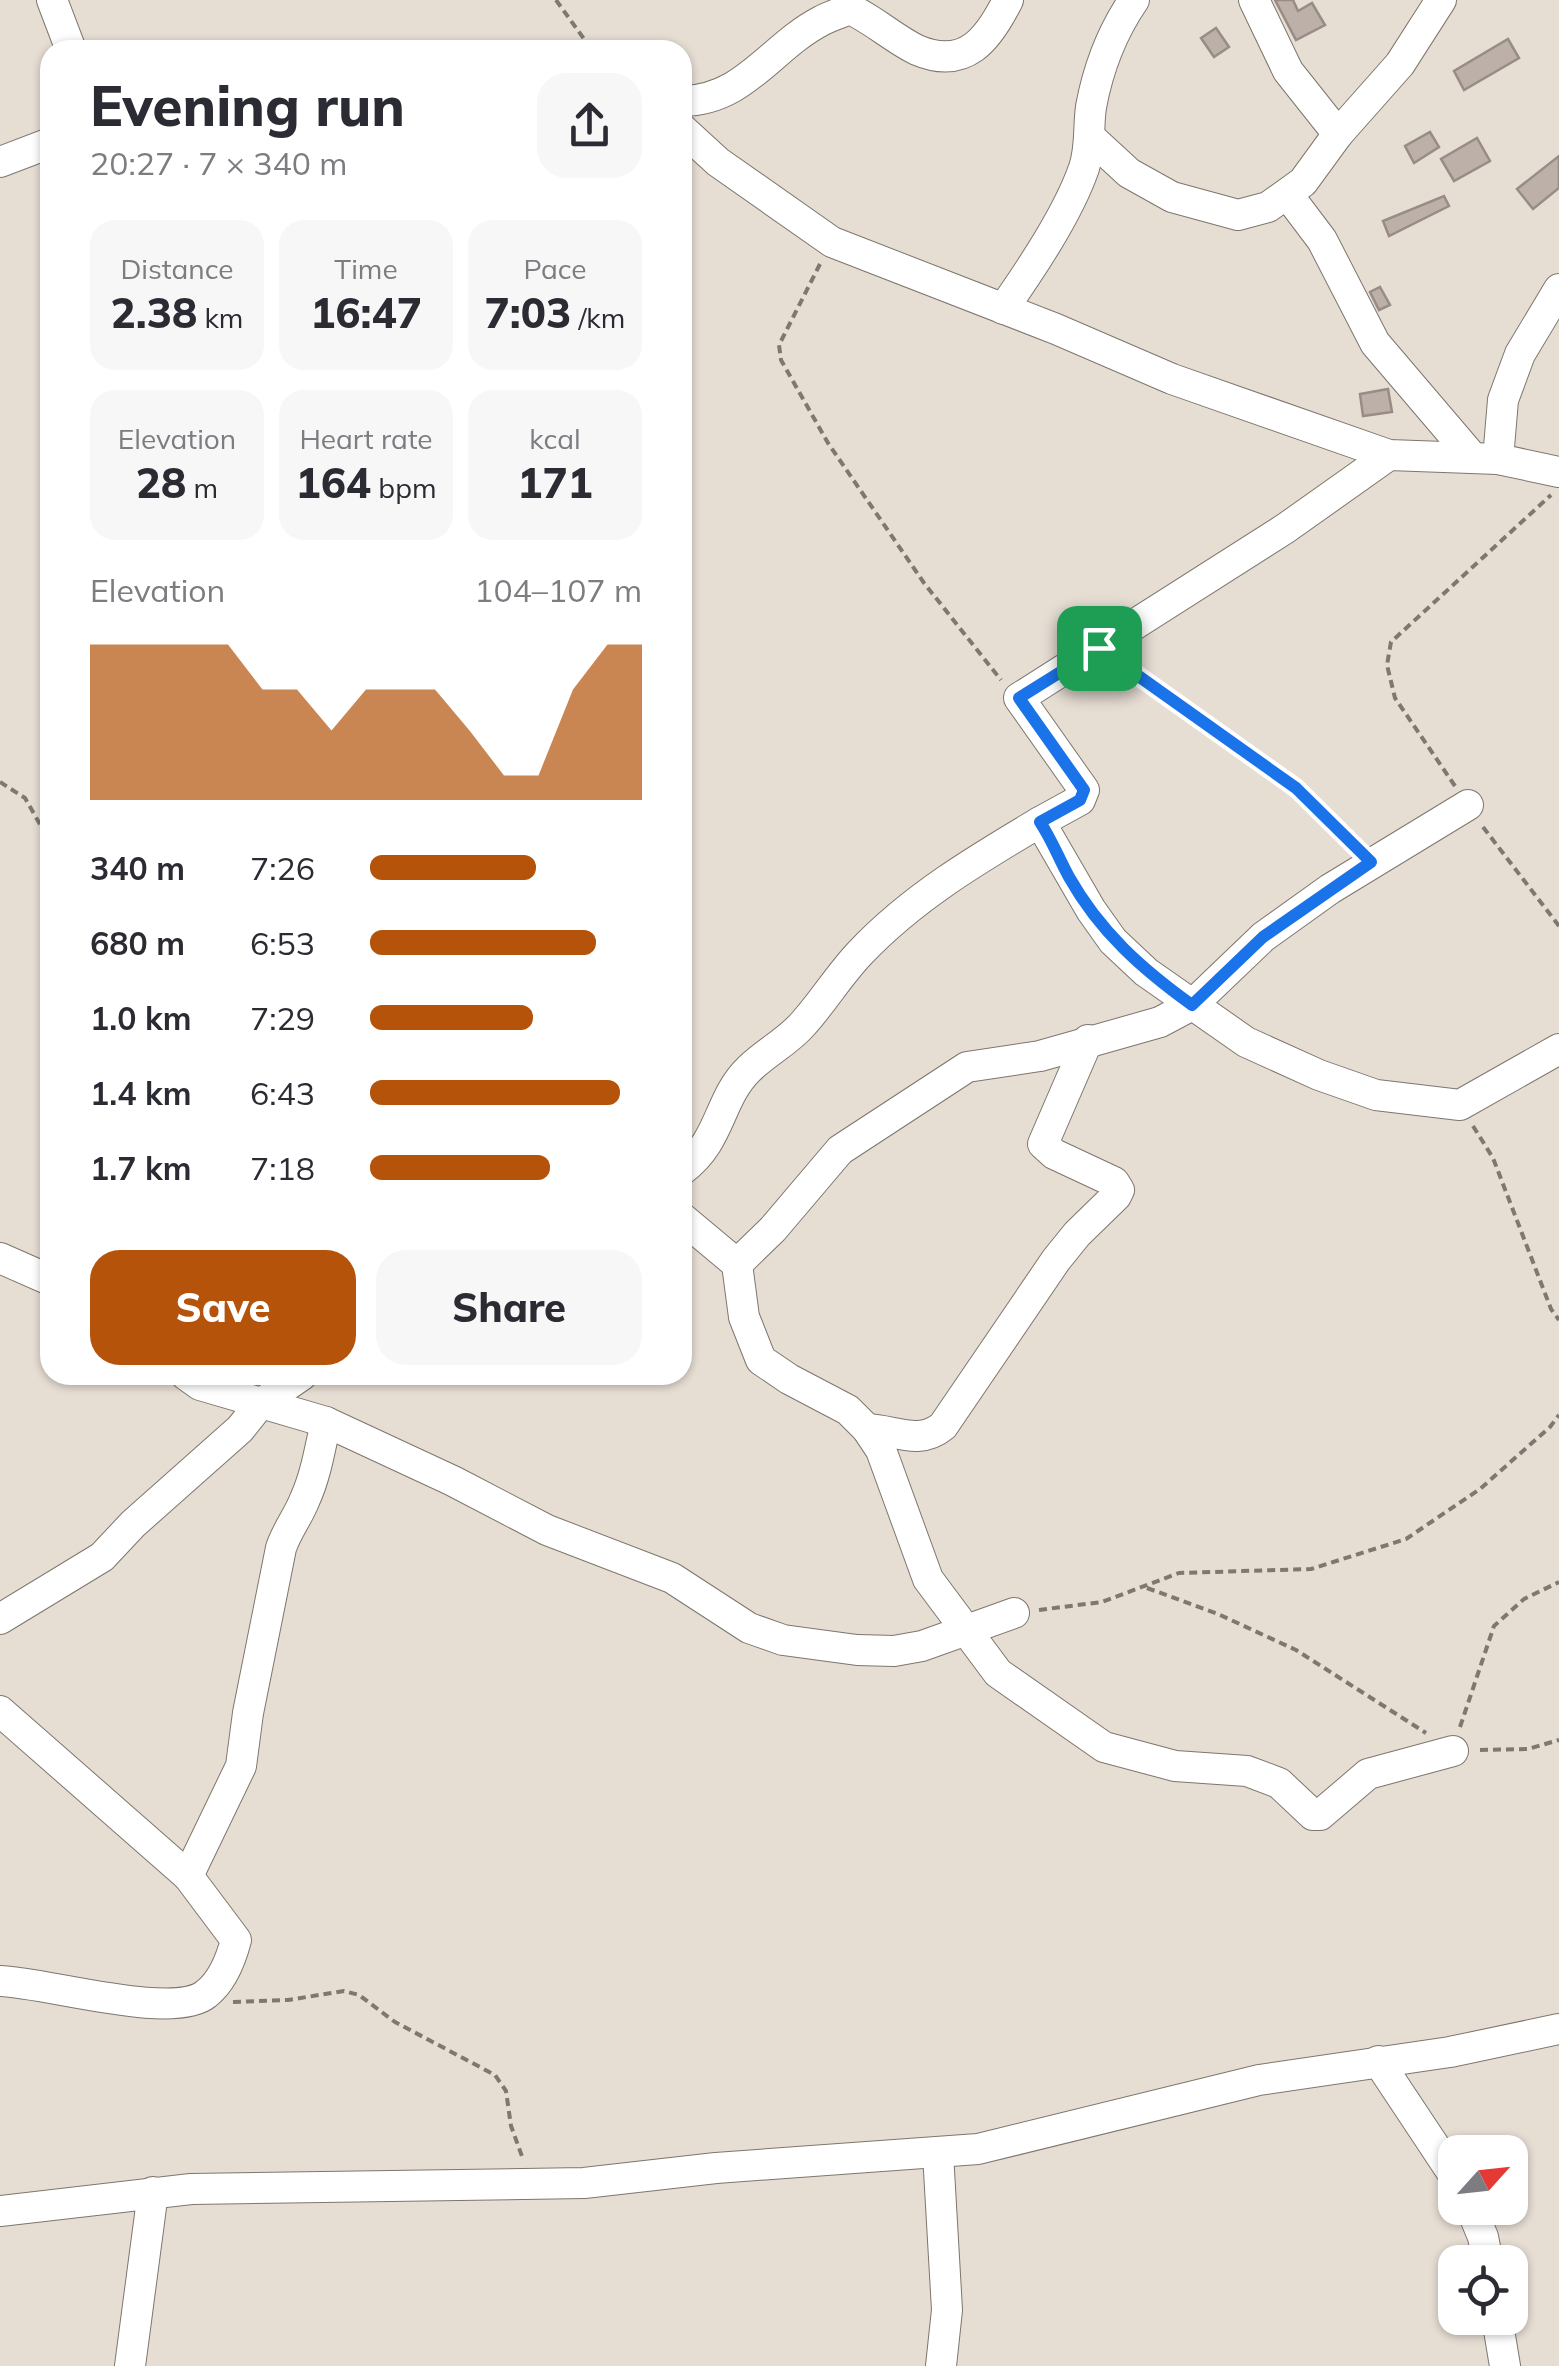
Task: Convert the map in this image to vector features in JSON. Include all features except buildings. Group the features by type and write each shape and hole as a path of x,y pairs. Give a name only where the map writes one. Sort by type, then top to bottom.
{"street":[{"path":"52,0 67,40"},
{"path":"692,100 712,98 744,82 819,22 850,9 918,50 944,55 970,52 982,44 1008,0"},
{"path":"1004,309 1083,169 1100,68 1115,30 1134,0"},
{"path":"1254,0 1288,71 1338,134"},
{"path":"1091,138 1128,173 1172,197 1238,215 1268,208 1303,182 1338,134 1400,64 1442,0"},
{"path":"692,138 718,162 832,242 1172,379 1390,455 1486,459 1559,472"},
{"path":"0,162 40,147"},
{"path":"1288,195 1322,240 1376,342 1486,459"},
{"path":"1486,459 1520,354 1559,289"},
{"path":"692,1160 707,1146 749,1068 800,1027 860,953 957,870 1080,800 1084,790 1019,698 1340,493 1390,455"},
{"path":"736,1264 773,1229 840,1150 967,1067 1040,1056 1160,1022 1192,1005 1263,937 1371,862 1468,805"},
{"path":"1040,822 1070,878 1113,940 1146,972 1246,1042 1319,1074 1376,1094 1460,1105 1559,1049"},
{"path":"866,1430 888,1430 908,1438 926,1437 943,1426 1056,1260 1116,1196 1119,1190 1114,1182 1054,1154 1044,1144 1088,1040"},
{"path":"692,1227 736,1264 744,1317 762,1360 848,1410 881,1450 928,1579 998,1673 1104,1747 1175,1766 1247,1770 1279,1783 1313,1815 1320,1815 1368,1774 1453,1750"},
{"path":"0,1258 40,1276"},
{"path":"200,1385 326,1422 453,1481 546,1530 672,1578 749,1628 784,1640 894,1651 922,1646 1014,1613"},
{"path":"0,1619 102,1557 133,1524 240,1429 260,1404 288,1385"},
{"path":"188,1876 241,1766 281,1548 311,1486 326,1422"},
{"path":"0,1711 188,1876 236,1940 230,1960 204,1996 181,2002 112,1999 0,1981"},
{"path":"0,2210 153,2192 584,2184 716,2168 978,2149 1260,2080 1450,2052 1559,2030"},
{"path":"1378,2061 1438,2151"},
{"path":"938,2153 947,2310 941,2366"},
{"path":"130,2366 153,2192"},
{"path":"1500,2335 1505,2366"}],"path":[{"path":"556,0 585,40"},
{"path":"832,242 779,345 781,360 828,443 924,583 988,669 1019,698"},
{"path":"1559,488 1391,642 1387,665 1395,698 1468,805 1559,926"},
{"path":"1099,648 1296,788 1371,862"},
{"path":"0,782 25,798 40,824"},
{"path":"1460,1105 1493,1158 1550,1310 1559,1320"},
{"path":"1014,1613 1102,1602 1179,1574 1311,1570 1406,1539 1480,1489 1550,1427 1559,1414"},
{"path":"1453,1750 1494,1626 1524,1598 1559,1582"},
{"path":"1144,1586 1296,1650 1453,1750 1528,1749 1559,1740"},
{"path":"204,1996 234,2002 288,2000 344,1991 360,1995 408,2030 494,2075 506,2091 511,2126 532,2182"}],"route":[{"path":"1099,648 1296,788 1371,862 1263,937 1192,1005 1146,972 1113,940 1070,878 1040,822 1080,800 1084,790 1019,698 1099,648"}]}
